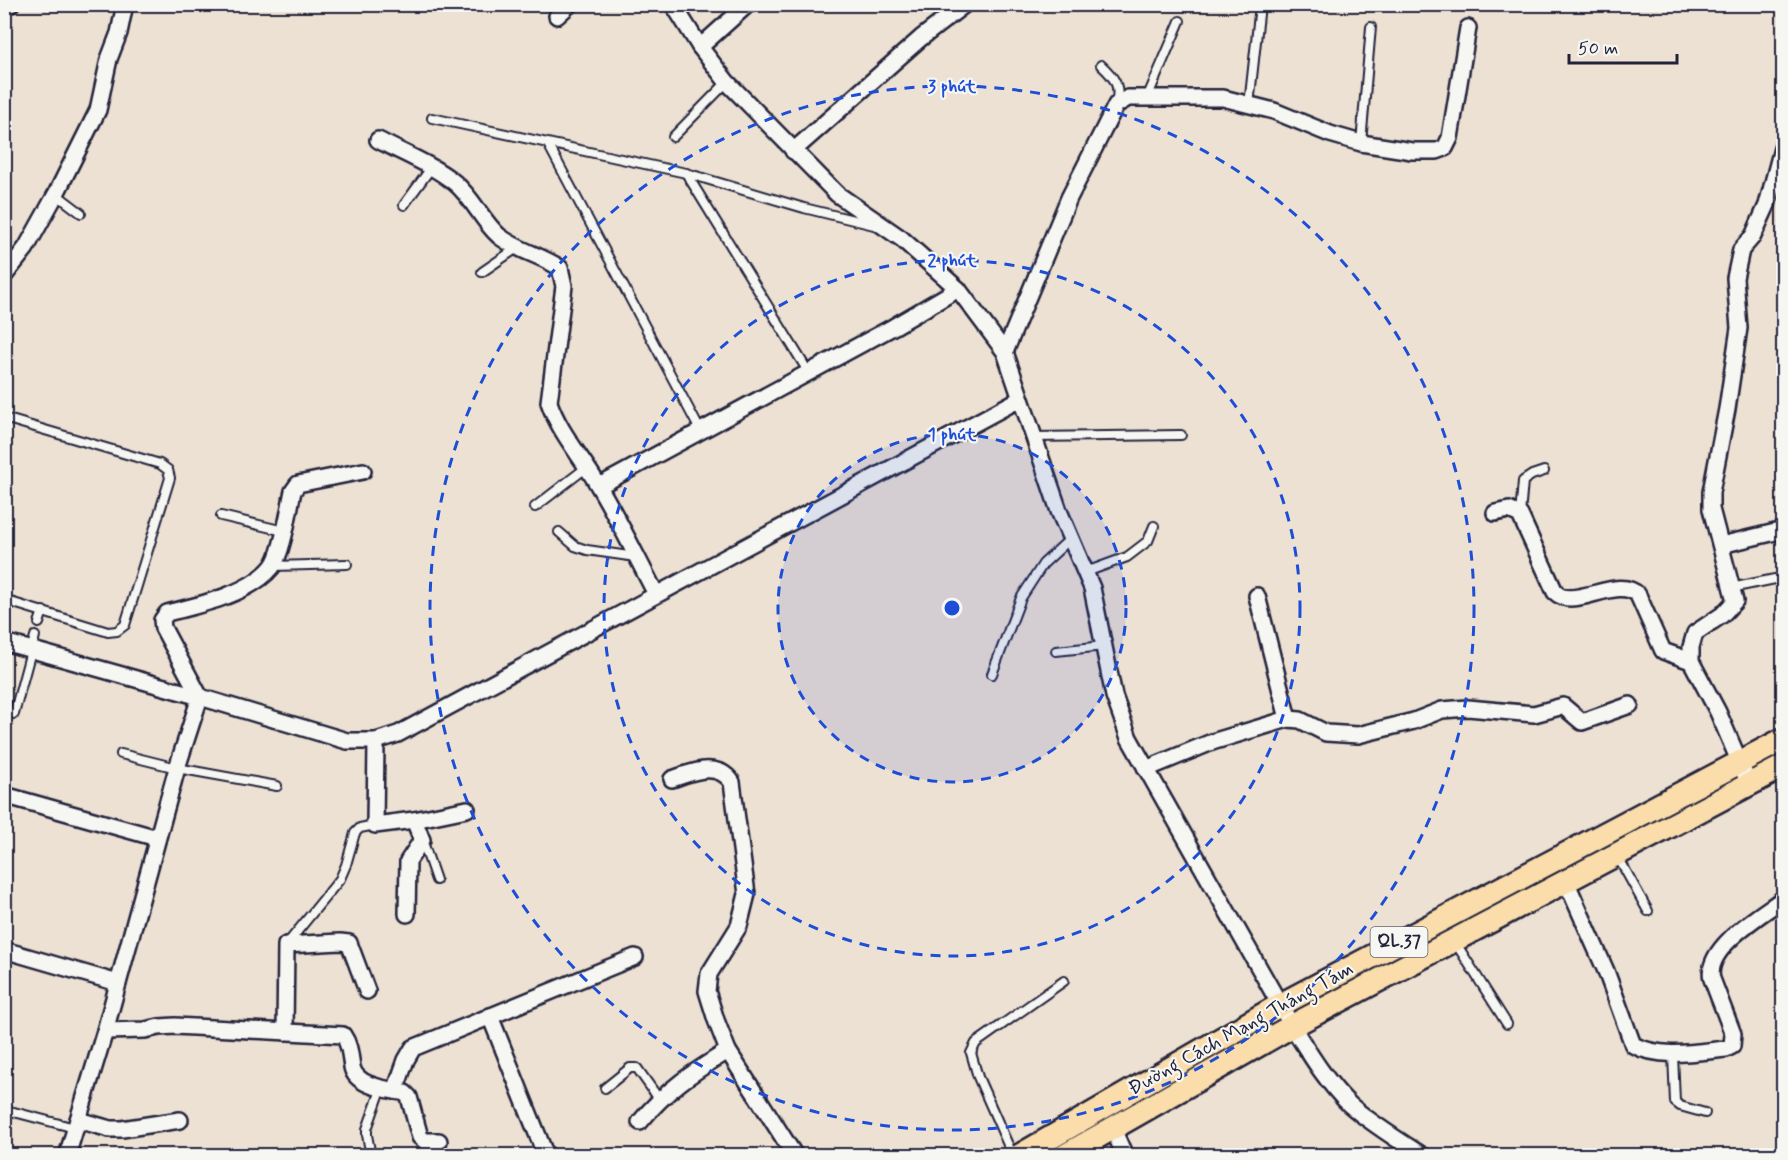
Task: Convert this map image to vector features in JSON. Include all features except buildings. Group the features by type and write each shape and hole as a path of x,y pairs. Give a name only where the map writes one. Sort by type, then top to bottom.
{"main road":[{"name":"Đường Cách Mạng Tháng Tám","path":"1019,1155 1280,1005 1784,739"},
{"name":"Đường Cách Mạng Tháng Tám","path":"1064,1155 1292,1026 1784,766"}],"street":[{"path":"4,5 11,4"},
{"path":"4,276 26,248 56,195 98,110 109,59 119,33 125,4"},
{"path":"557,16 570,4"},
{"path":"673,4 727,82 837,194 902,239 958,289 1005,352 1059,512 1092,588 1113,696 1129,738 1292,1026 1320,1068 1349,1104 1422,1155"},
{"path":"700,46 748,4"},
{"path":"794,151 921,38 965,4"},
{"path":"1005,352 1068,198 1116,105 1128,98 1224,98 1274,111 1330,134 1361,143 1412,151 1437,151 1445,148 1450,138 1468,28"},
{"path":"378,140 454,183 473,202 485,222 500,236 518,248 547,259 560,268 564,286 549,402 555,420 599,486 656,594"},
{"path":"1749,784 1718,712 1691,661 1691,647 1695,633 1722,615 1735,601 1711,509 1711,492 1727,409 1739,328 1735,278 1741,250 1754,236 1767,205 1784,141"},
{"path":"599,486 893,327 958,289"},
{"path":"4,642 34,642 200,698 347,741 376,741 398,734 1020,399"},
{"path":"67,1155 105,1031 177,768 200,698 163,628 162,620 167,613 225,597 262,576 273,566 280,550 293,491 298,484 363,471"},
{"path":"1495,513 1509,510 1520,515 1555,592 1563,597 1626,588 1634,590 1663,651 1691,661"},
{"path":"1721,545 1784,530"},
{"path":"1257,596 1288,719"},
{"path":"1146,769 1212,742 1288,719 1300,720 1326,733 1358,735 1414,721 1442,710 1468,708 1534,714 1563,706 1582,722 1630,705"},
{"path":"376,741 375,825 414,820 467,808"},
{"path":"672,779 696,771 716,770 726,773 732,782 747,894 739,926 709,974 707,991 728,1051 795,1155"},
{"path":"4,795 157,838"},
{"path":"407,914 408,861 422,840 414,820"},
{"path":"1566,881 1606,971 1633,1045 1641,1049 1673,1054 1726,1049 1732,1046 1732,1034 1712,979 1711,965 1734,935 1780,901"},
{"path":"285,1032 286,945 349,943 367,991"},
{"path":"4,950 118,983"},
{"path":"389,1089 413,1048 635,957"},
{"path":"490,1016 546,1155"},
{"path":"105,1031 145,1030 175,1026 343,1035 349,1043 353,1070 357,1078 405,1093 409,1097 420,1137 425,1141 439,1141"},
{"path":"639,1122 659,1099 695,1071 728,1051"},
{"path":"76,1124 122,1129 180,1119"},
{"path":"1113,1129 1125,1155"}],"lane":[{"path":"1249,105 1260,5"},
{"path":"1147,98 1180,21"},
{"path":"1361,143 1371,27"},
{"path":"1101,65 1113,76 1118,86 1119,94 1116,105"},
{"path":"673,137 727,82"},
{"path":"432,118 686,173 804,208 887,228"},
{"path":"548,144 700,430"},
{"path":"404,205 431,168"},
{"path":"686,173 809,373"},
{"path":"56,195 81,213"},
{"path":"482,272 518,248"},
{"path":"4,422 11,420 160,464 168,470 170,478 125,625 108,632 4,600"},
{"path":"1033,437 1181,435"},
{"path":"535,507 587,466"},
{"path":"1520,515 1523,481 1544,471"},
{"path":"221,516 284,531"},
{"path":"1086,572 1127,557 1148,541 1154,526"},
{"path":"559,532 575,546 586,550 636,557"},
{"path":"992,674 1021,598 1043,564 1071,538"},
{"path":"273,566 347,564"},
{"path":"1731,588 1775,579"},
{"path":"39,623 43,611"},
{"path":"14,714 34,642"},
{"path":"1056,651 1104,646"},
{"path":"122,754 177,768 277,786"},
{"path":"286,945 340,879 355,832 360,828 375,825"},
{"path":"422,840 436,880"},
{"path":"1616,854 1648,911"},
{"path":"1453,940 1507,1024"},
{"path":"1013,1155 978,1077 971,1053 976,1043 1064,981"},
{"path":"1673,1054 1676,1102 1680,1106 1705,1113"},
{"path":"605,1088 630,1068 636,1068 659,1099"},
{"path":"371,1155 366,1135 367,1129 389,1089"},
{"path":"14,1112 76,1124"}]}
